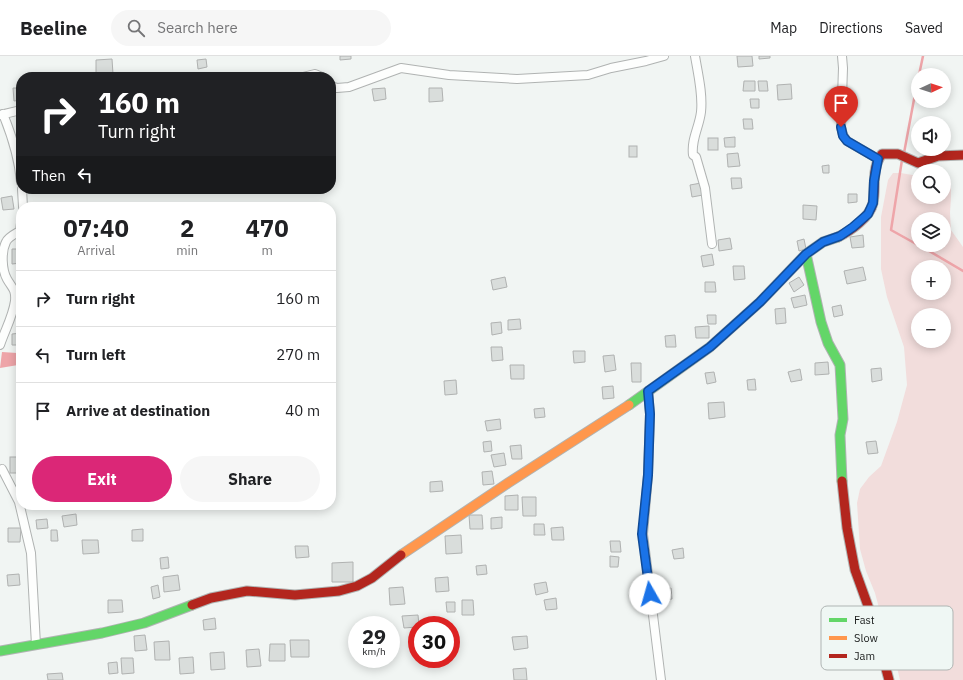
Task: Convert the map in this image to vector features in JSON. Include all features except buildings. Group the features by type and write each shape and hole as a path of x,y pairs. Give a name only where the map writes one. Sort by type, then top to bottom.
{"street":[{"path":"336,88 349,87 401,68 449,75 516,79 588,75 611,68 664,56"},
{"path":"695,56 701,111 692,146 693,155 696,157 705,188 712,244"},
{"path":"842,56 841,127 843,136 847,141 878,159"},
{"path":"16,111 2,114 13,140 16,152"},
{"path":"0,651 102,633 144,623 211,598 234,593 247,591 295,595 339,591 357,586 372,578 404,553 648,391 710,347 760,302 806,254 823,242 840,236 868,214 873,203 874,181 878,159 882,154 898,154 918,163 938,156 963,155"},
{"path":"0,345 11,318 15,301 15,290 6,278 3,251 6,241 16,234"},
{"path":"806,254 821,322 828,343 840,365 843,419 840,435 841,473 847,528 855,570 868,606"},
{"path":"648,391 650,414 648,467 642,534 661,680"},
{"path":"2,469 16,496"},
{"path":"21,510 31,553 36,645"},
{"path":"886,670 889,680"}],"shaded area":[{"path":"893,173 911,175 911,204 951,204 950,212 911,212 911,252 951,252 951,230 963,247 963,680 900,680 898,670 953,670 953,606 878,606 860,549 857,503 860,489 869,477 881,466 897,422 907,385 904,347 887,297 881,269 881,217 888,180"},
{"path":"2,352 16,353 16,365 0,368"}],"waterway":[{"path":"920,68 923,56"},
{"path":"904,153 912,108"},
{"path":"902,160 891,230 911,241"},
{"path":"931,252 963,271"}],"traffic: fast":[{"path":"629,405 710,347 760,302 806,254 823,242 838,237"},
{"path":"806,254 821,322 828,343 840,365 843,419 840,435 842,481"},
{"path":"0,651 102,633 144,623 192,605"}],"traffic: slow":[{"path":"401,555 508,483 629,405"}],"traffic: jam":[{"path":"838,237 859,223 871,208 874,197 876,165 882,154 898,154 918,163 938,156 963,155"},
{"path":"842,481 847,528 855,570 868,606"},
{"path":"192,605 211,598 247,591 295,595 339,591 357,586 372,578 401,555"},
{"path":"886,670 889,680"}],"route":[{"path":"650,594 642,534 648,475 650,414 648,391 710,347 760,302 806,254 823,242 840,236 868,214 873,203 874,181 878,159 847,141 843,136 841,127"}]}
